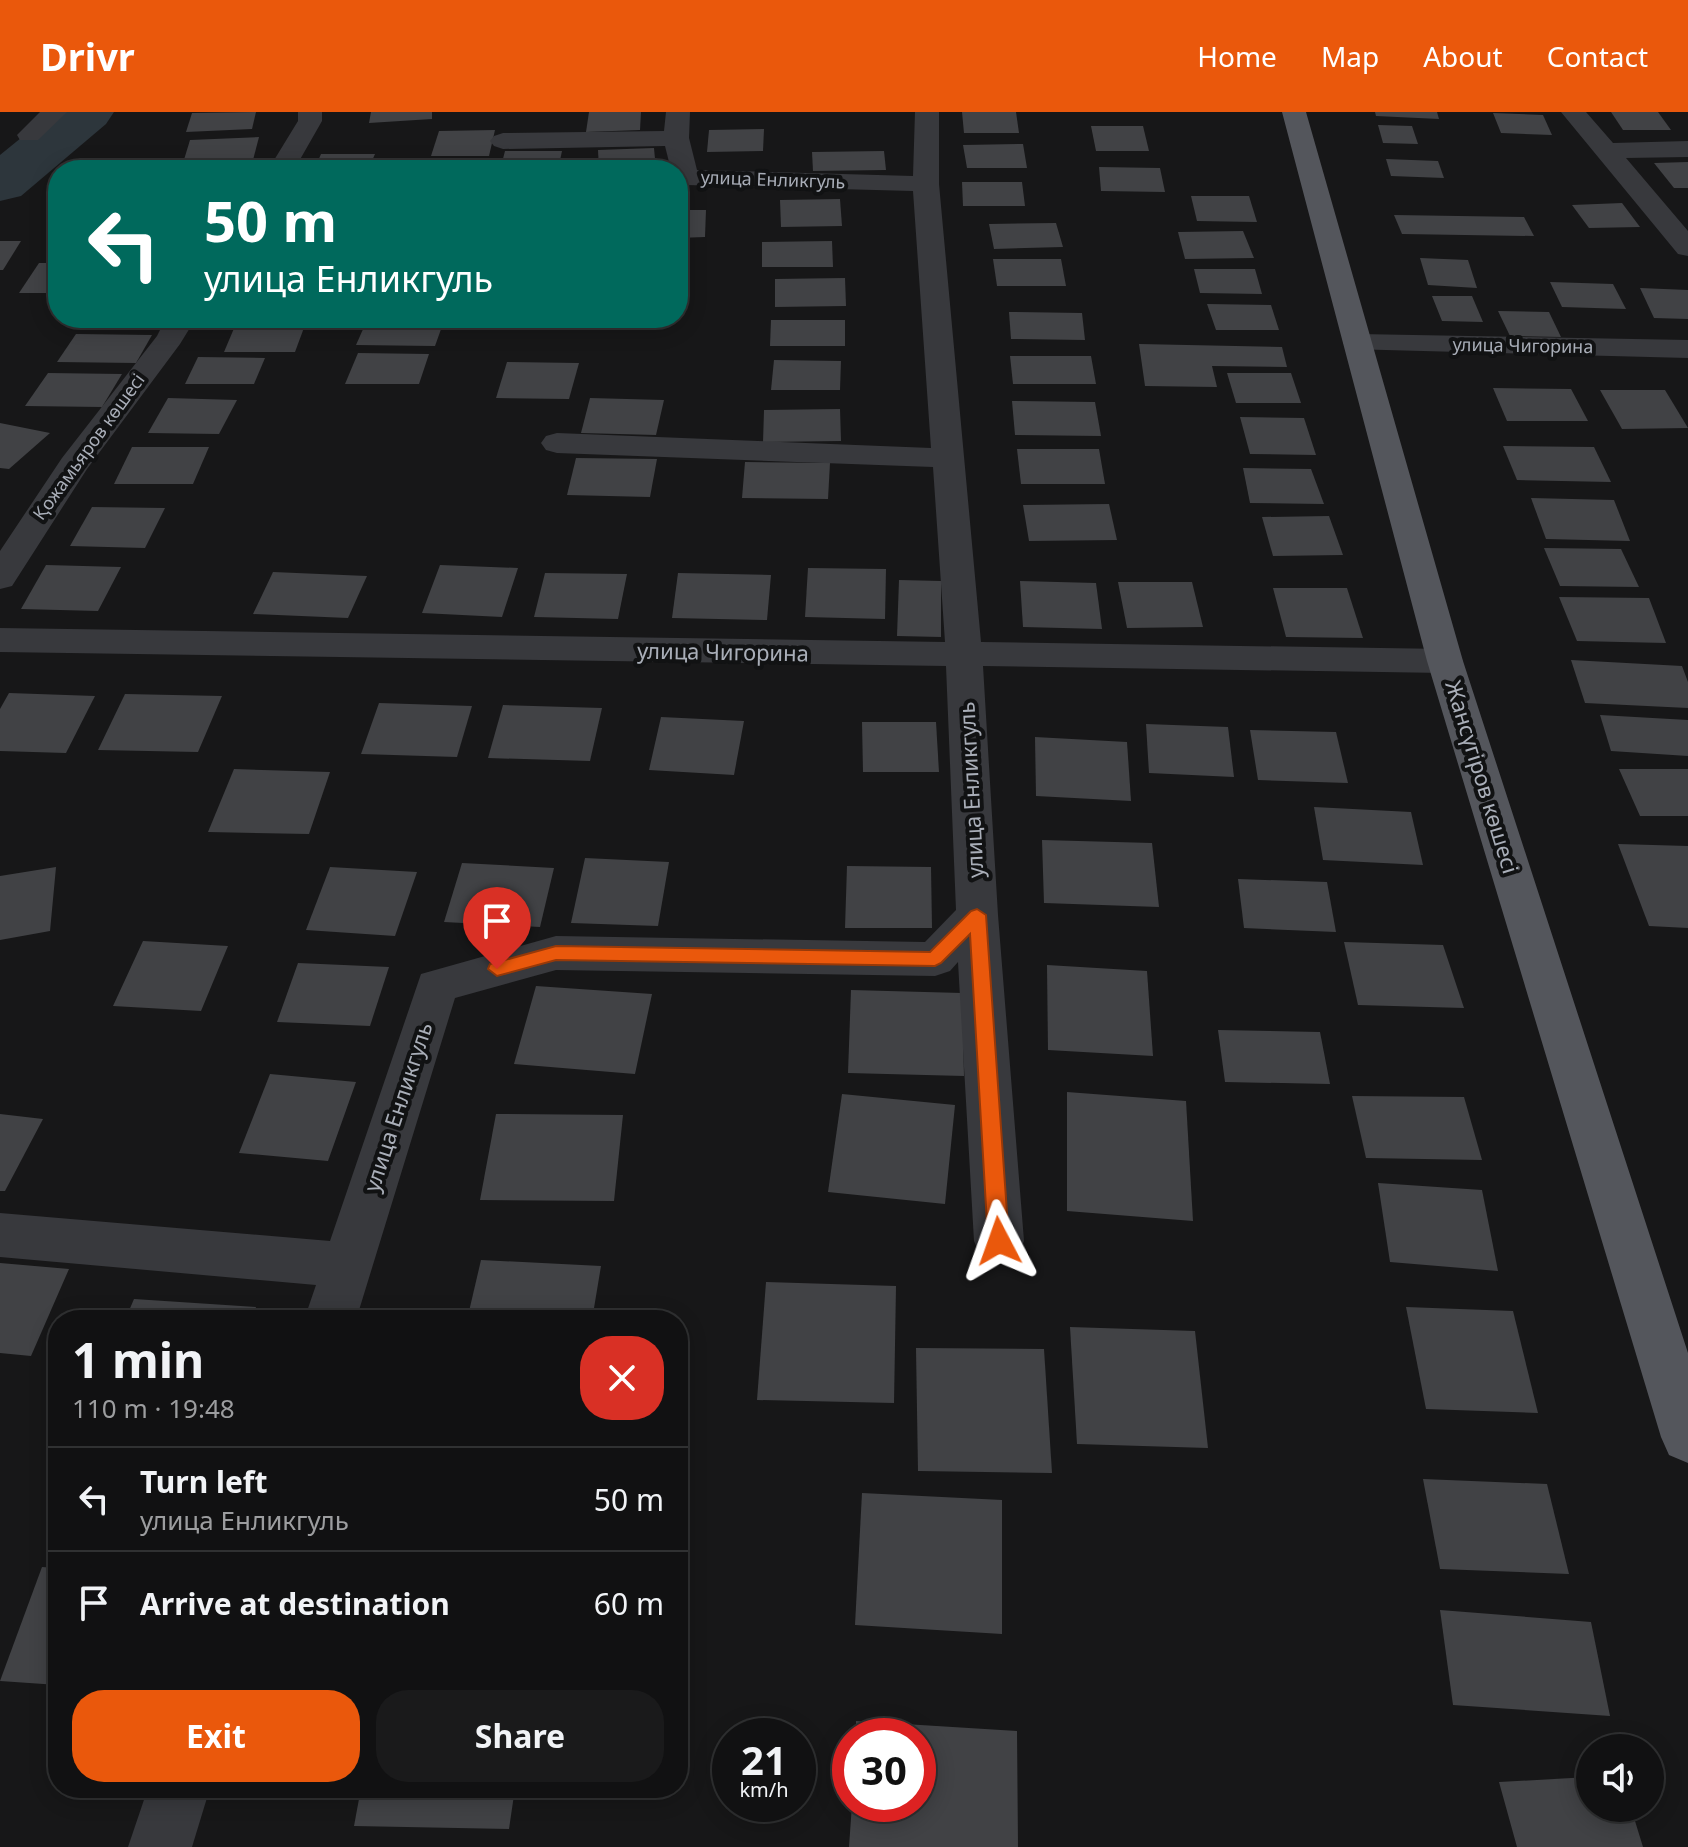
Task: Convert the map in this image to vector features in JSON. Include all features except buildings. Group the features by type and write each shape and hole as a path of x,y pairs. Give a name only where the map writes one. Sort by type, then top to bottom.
{"main road":[{"name":"Жансүгіров көшесі","path":"1294,112 1445,661 1688,1437"}],"street":[{"path":"29,135 55,112"},
{"path":"287,160 310,121 310,112"},
{"name":"улица Енликгуль","path":"333,1310 437,986 556,953 935,959 977,915 964,655 926,184 927,112"},
{"path":"1573,112 1688,248"},
{"path":"503,141 677,125"},
{"name":"улица Енликгуль","path":"677,125 683,160"},
{"path":"1604,151 1688,149"},
{"name":"улица Енликгуль","path":"688,177 926,184"},
{"name":"Қожамьяров көшесі","path":"0,578 73,465 176,328"},
{"name":"улица Чигорина","path":"1358,343 1688,349"},
{"path":"557,443 948,458"},
{"name":"улица Чигорина","path":"0,640 1445,661"},
{"path":"977,915 999,1241"},
{"path":"0,1235 348,1265"},
{"path":"160,1847 176,1798"}],"waterway":[{"path":"0,184 87,112"}],"route":[{"path":"497,969 556,953 935,959 977,915 999,1241"}]}
